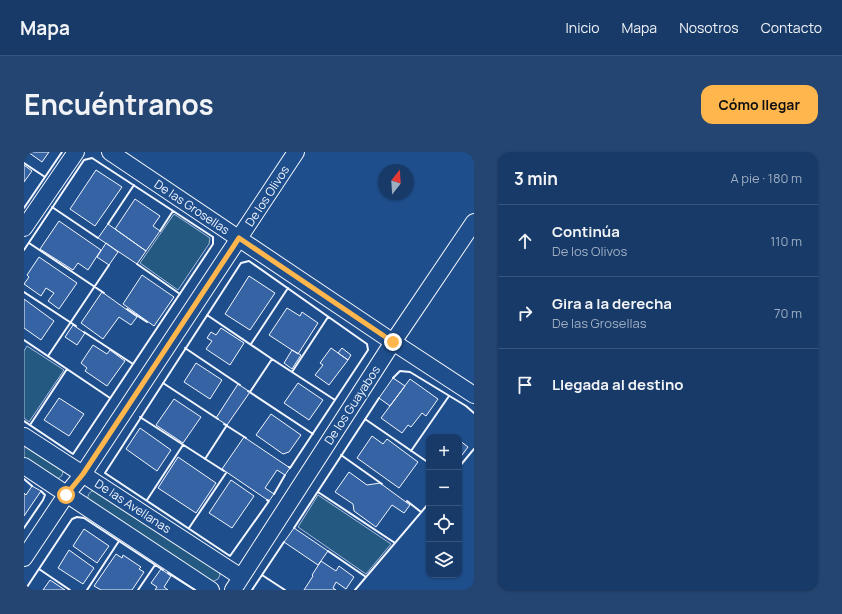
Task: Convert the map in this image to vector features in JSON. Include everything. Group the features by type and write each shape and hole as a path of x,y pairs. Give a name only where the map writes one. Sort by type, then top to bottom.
{"street":[{"path":"24,228 76,152"},
{"name":"De las Grosellas","path":"110,152 474,395"},
{"name":"De los Olivos","path":"24,558 66,495 83,474 296,152"},
{"name":"De los Guayabos","path":"237,584 393,342 474,222"},
{"name":"De las Avellanas","path":"24,436 83,474 237,584"},
{"path":"24,466 211,590"}],"shaded area":[{"path":"174,214 210,238 209,244 178,290 140,263"},
{"path":"27,346 64,370 29,422 24,418 24,351"},
{"path":"24,443 63,470 61,476 56,479 24,459"},
{"path":"95,490 219,571 220,575 218,579 212,582 88,500 89,494"},
{"path":"318,495 391,544 366,574 298,527"}],"building":[{"path":"28,152 49,152 42,162"},
{"path":"24,165 32,171 24,182"},
{"path":"96,170 122,187 95,226 70,209"},
{"path":"135,199 160,216 153,226 160,231 146,251 115,229"},
{"path":"59,221 101,250 88,270 78,263 73,270 40,249"},
{"path":"108,224 146,251 137,264 98,238"},
{"path":"106,243 118,252 109,265 97,257"},
{"path":"39,257 77,283 59,309 48,301 54,293 46,288 41,296 24,284 29,277 27,275"},
{"path":"142,275 174,297 154,326 123,304"},
{"path":"249,276 275,293 250,330 225,314"},
{"path":"102,292 137,317 131,325 119,317 103,339 81,323"},
{"path":"24,299 54,321 41,340 24,328"},
{"path":"287,308 300,316 302,312 318,323 298,354 269,335"},
{"path":"73,325 85,333 77,345 65,337"},
{"path":"221,328 244,343 230,365 206,349 212,341 207,338 211,332 216,335"},
{"path":"93,345 107,354 110,350 125,361 107,386 85,371 87,368 81,363"},
{"path":"331,348 348,360 329,385 315,375 323,365 320,363"},
{"path":"342,348 351,355 348,360 338,353"},
{"path":"292,350 301,355 292,369 284,363"},
{"path":"196,363 222,380 210,399 184,382"},
{"path":"393,378 405,386 390,406 379,398"},
{"path":"410,379 438,399 426,416 422,413 411,427 408,425 402,433 381,418"},
{"path":"298,383 323,400 309,420 284,403"},
{"path":"238,384 250,392 227,425 216,418"},
{"path":"59,398 84,414 69,436 44,420"},
{"path":"174,399 201,417 183,443 156,425"},
{"path":"271,414 301,435 289,452 283,454 256,435"},
{"path":"140,428 171,450 157,471 126,449"},
{"path":"372,436 383,444 387,439 418,462 399,488 357,458"},
{"path":"244,437 290,468 285,475 277,470 265,488 274,494 269,501 222,469"},
{"path":"462,442 468,447 462,455"},
{"path":"178,457 216,483 196,513 158,488"},
{"path":"349,472 367,485 380,483 410,505 404,513 392,505 376,527 354,511 353,504 335,492"},
{"path":"231,480 254,496 232,528 209,513"},
{"path":"32,486 41,491 24,516 24,493 26,495"},
{"path":"294,528 328,551 318,565 284,542"},
{"path":"84,529 109,546 97,563 73,546"},
{"path":"69,550 94,568 83,584 58,568"},
{"path":"116,554 122,558 123,555 141,567 139,569 144,572 132,590 101,590 94,586"},
{"path":"321,561 336,571 339,566 354,577 346,589 336,582 333,588 336,590 304,590"},
{"path":"161,569 171,576 164,587 168,590 155,590 157,587 151,583"},
{"path":"50,580 65,590 43,590"}],"wall":[{"path":"24,208 62,152"},
{"path":"24,250 84,160 92,158 213,237 213,244 73,454 24,421"},
{"path":"24,163 45,177"},
{"path":"108,224 134,185"},
{"path":"52,207 98,238"},
{"path":"160,231 173,211"},
{"path":"29,243 104,293"},
{"path":"267,500 269,501 230,556 105,473 241,263 249,261 367,344 368,350 290,468 289,467"},
{"path":"137,264 180,294"},
{"path":"48,356 109,265"},
{"path":"251,344 288,288"},
{"path":"24,292 76,326"},
{"path":"127,309 147,322"},
{"path":"207,315 335,400"},
{"path":"292,372 328,317"},
{"path":"84,332 133,364"},
{"path":"24,340 110,398"},
{"path":"185,348 240,385"},
{"path":"250,392 272,359"},
{"path":"30,425 67,369"},
{"path":"393,378 400,371 410,372 466,406 474,413"},
{"path":"163,383 218,419"},
{"path":"248,391 313,434"},
{"path":"411,451 449,396"},
{"path":"294,528 379,398"},
{"path":"140,417 224,471"},
{"path":"365,419 426,461"},
{"path":"224,424 246,438"},
{"path":"205,459 227,425"},
{"path":"147,500 183,445"},
{"path":"462,463 474,449"},
{"path":"341,455 382,484"},
{"path":"189,528 226,473"},
{"path":"274,494 285,475"},
{"path":"24,479 32,486"},
{"path":"24,528 43,500 45,495 41,491"},
{"path":"318,492 395,543"},
{"path":"407,501 421,512"},
{"path":"355,590 426,506"},
{"path":"25,590 72,519 77,517 84,518 163,570"},
{"path":"87,590 119,541"},
{"path":"252,590 284,542"},
{"path":"328,551 366,577"},
{"path":"138,590 155,565"},
{"path":"39,569 70,590"},
{"path":"168,573 195,590"},
{"path":"262,575 285,590"}],"route":[{"path":"66,495 83,474 239,238 393,342"}]}
